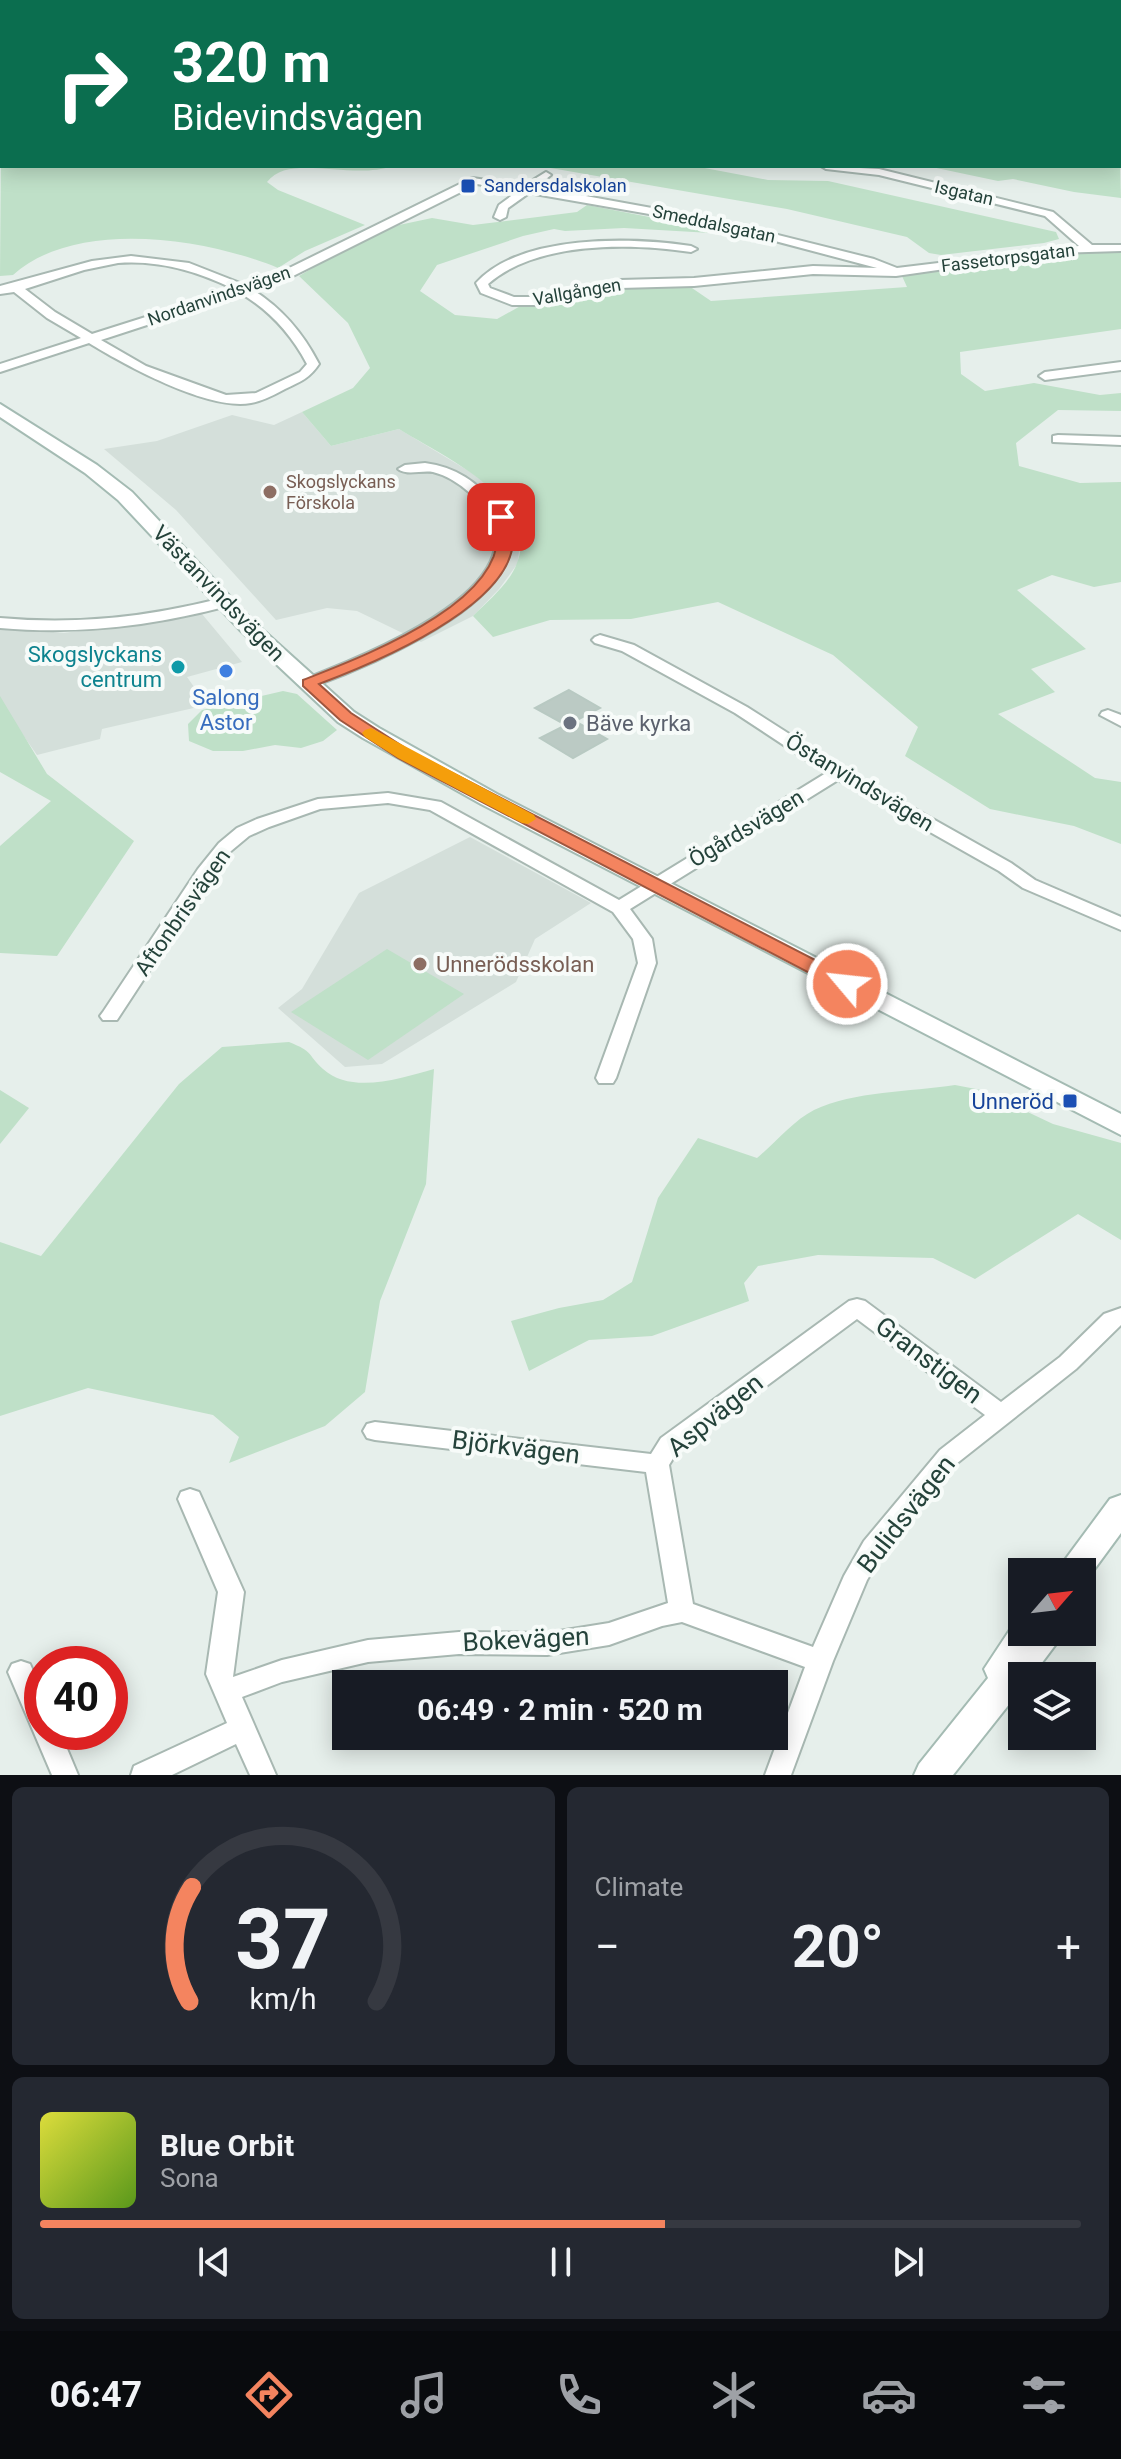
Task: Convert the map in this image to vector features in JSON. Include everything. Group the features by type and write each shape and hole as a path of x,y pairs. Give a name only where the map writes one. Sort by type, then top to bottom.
{"street":[{"name":"Isgatan","path":"844,168 879,172 1049,214 1089,249"},
{"path":"500,217 503,207 546,175"},
{"name":"Smeddalsgatan","path":"475,182 529,188 718,223 870,261 896,272"},
{"name":"Nordanvindsvägen","path":"0,368 279,278 410,211 475,182"},
{"name":"Vallgången","path":"691,249 636,244 566,249 513,263 491,273 482,283 491,295 522,301 620,284 694,282 813,270 896,272"},
{"name":"Fassetorpsgatan","path":"896,272 1056,250 1121,248"},
{"path":"0,290 17,288 99,263 134,259 190,269 260,297 289,323 313,364 305,375 255,399 224,399 141,369 51,315 17,288"},
{"path":"1045,376 1121,366"},
{"name":"Västanvindsvägen","path":"0,409 91,469 125,496 223,603 346,717 404,754 1121,1126"},
{"path":"1058,439 1121,441"},
{"path":"308,683 378,656 439,622 487,583 505,550 505,530 501,517 481,493 432,465 405,469"},
{"path":"0,623 51,627 107,626 163,618 223,603"},
{"name":"Östanvindsvägen","path":"600,640 628,648 741,710 838,773 1005,867 1029,884 1121,924"},
{"name":"Ögårdsvägen","path":"619,908 838,773"},
{"name":"Aftonbrisvägen","path":"110,1016 207,869 225,847 243,832 318,804 388,798 435,806 619,908"},
{"path":"606,1078 647,963 642,937 619,908"},
{"name":"Granstigen","path":"857,1307 1000,1414"},
{"name":"Aspvägen","path":"682,1611 657,1464 669,1445 857,1307"},
{"name":"Bulidsvägen","path":"778,1775 820,1661 856,1576 873,1548 948,1457 1068,1363 1112,1320 1121,1316"},
{"name":"Björkvägen","path":"375,1431 657,1464"},
{"path":"190,1499 231,1592 219,1674 263,1775"},
{"path":"1084,1558 1121,1508"},
{"path":"1096,1567 1121,1532"},
{"path":"682,1611 820,1661"},
{"name":"Bokevägen","path":"226,1691 282,1671 368,1651 459,1643 547,1644 609,1634 661,1615 682,1611"},
{"path":"976,1717 1017,1646"},
{"path":"932,1775 1036,1646"},
{"path":"21,1672 24,1679"},
{"path":"144,1775 242,1729"},
{"path":"55,1750 65,1775"}],"shaded area":[{"path":"302,412 331,446 399,429 477,476 499,495 513,514 520,537 518,563 473,616 421,642 357,611 327,608 276,620 176,510 104,449 157,441 232,415 274,425"},
{"path":"202,614 242,662 187,677 199,694 198,707 102,729 100,739 37,755 0,702 0,627 64,633"},
{"name":"Unnerödsskolan","path":"470,837 591,903 535,939 516,982 382,1064 345,1067 278,1008 302,989 359,893"}],"green space":[{"path":"1,168 306,168 277,173 267,182 278,190 365,225 305,251 278,268 215,248 179,242 106,240 71,246 40,257 13,275 0,276"},
{"path":"306,168 384,168 358,171"},
{"path":"551,168 705,168 768,180 828,181 1056,232 1059,239 941,255 929,253 907,237 787,209"},
{"path":"936,168 1120,168 1121,198 1013,179 998,181"},
{"path":"587,205 717,230 711,233 624,228 554,229 523,236 437,265 420,291 455,315 497,319 524,304 623,286 689,286 711,301 907,287 902,276 910,274 1067,252 1121,252 1121,329 960,352 961,374 985,391 1034,383 1100,395 1121,393 1121,411 1058,410 1016,443 1019,466 1080,483 1121,482 1121,582 1094,587 1052,575 1017,590 1086,649 1031,669 1055,692 998,714 1095,778 1121,782 1121,844 1074,826 990,809 905,756 918,727 833,655 718,602 631,619 550,620 493,637 473,616 509,578 517,563 521,540 515,519 501,499 461,466 399,429 331,446 302,412 353,388 370,368 348,323 299,276 348,247 399,225 432,218 473,225 577,212"},
{"path":"283,691 297,694 337,730 323,741 301,748 275,745 243,751 213,751 189,741 188,724 202,710"},
{"path":"0,696 47,774 134,841 57,956 0,953 0,846 51,801 0,772"},
{"path":"387,949 464,994 368,1060 291,1012"},
{"path":"289,1042 306,1051 335,1077 348,1081 377,1082 434,1069 426,1184 380,1301 365,1392 325,1426 229,1463 239,1437 213,1415 88,1388 0,1416 0,1242 41,1256 179,1084 222,1047"},
{"path":"955,1085 981,1090 1053,1124 1121,1143 1121,1240 1078,1214 975,1279 933,1258 818,1255 758,1266 744,1283 749,1301 652,1336 589,1340 529,1371 511,1321 603,1300 632,1282 658,1198 698,1138 757,1158 799,1120 830,1104 864,1096"},
{"path":"0,1090 29,1108 0,1144"}],"building":[{"name":"Bäve kyrka","path":"569,690 600,708 575,721 607,739 573,758 540,738 566,725 535,708"}],"slow traffic":[{"path":"371,733 404,754 528,819"}],"place":[{"name":"Sandersdalskolan","path":"468,186"},
{"name":"Skogslyckans Förskola","path":"270,492"},
{"name":"Skogslyckans centrum","path":"178,667"},
{"name":"Salong Astor","path":"226,671"},
{"name":"Bäve kyrka","path":"570,723"},
{"name":"Unnerödsskolan","path":"420,964"},
{"name":"Unneröd","path":"1070,1101"}],"route":[{"path":"501,517 505,530 505,550 487,583 466,603 378,656 308,683 346,717 404,754 847,984"}]}
